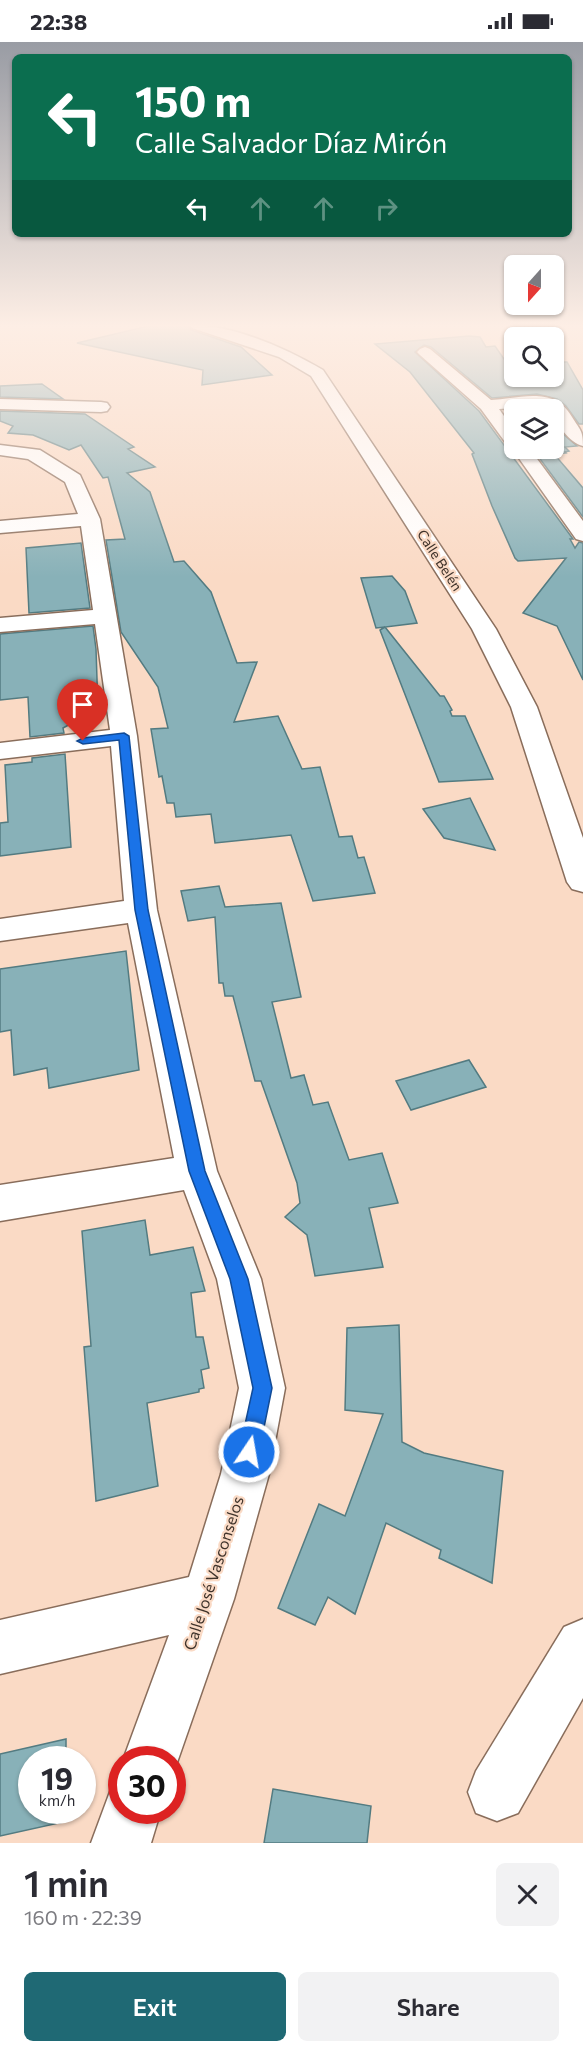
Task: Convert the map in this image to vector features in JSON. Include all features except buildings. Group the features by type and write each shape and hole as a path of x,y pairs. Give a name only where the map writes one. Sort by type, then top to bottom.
{"street":[{"name":"Calle Belén","path":"341,409 484,629 524,707 583,882"},
{"path":"490,409 504,428"},
{"path":"559,409 570,428 583,441"},
{"name":"Calle José Vasconselos","path":"0,450 33,454 73,479 90,519 124,736 141,910 197,1171 239,1279 262,1388 244,1474 208,1599 155,1746"},
{"path":"527,459 583,535"},
{"path":"0,527 90,519"},
{"path":"0,625 104,616"},
{"path":"0,751 124,736"},
{"path":"0,930 141,910"},
{"path":"0,1203 197,1171"},
{"path":"0,1647 208,1599"},
{"path":"496,1792 583,1646"},
{"path":"121,1843 127,1824"}],"route":[{"path":"83,741 124,736 141,910 197,1171 239,1279 262,1388 249,1452"}]}
